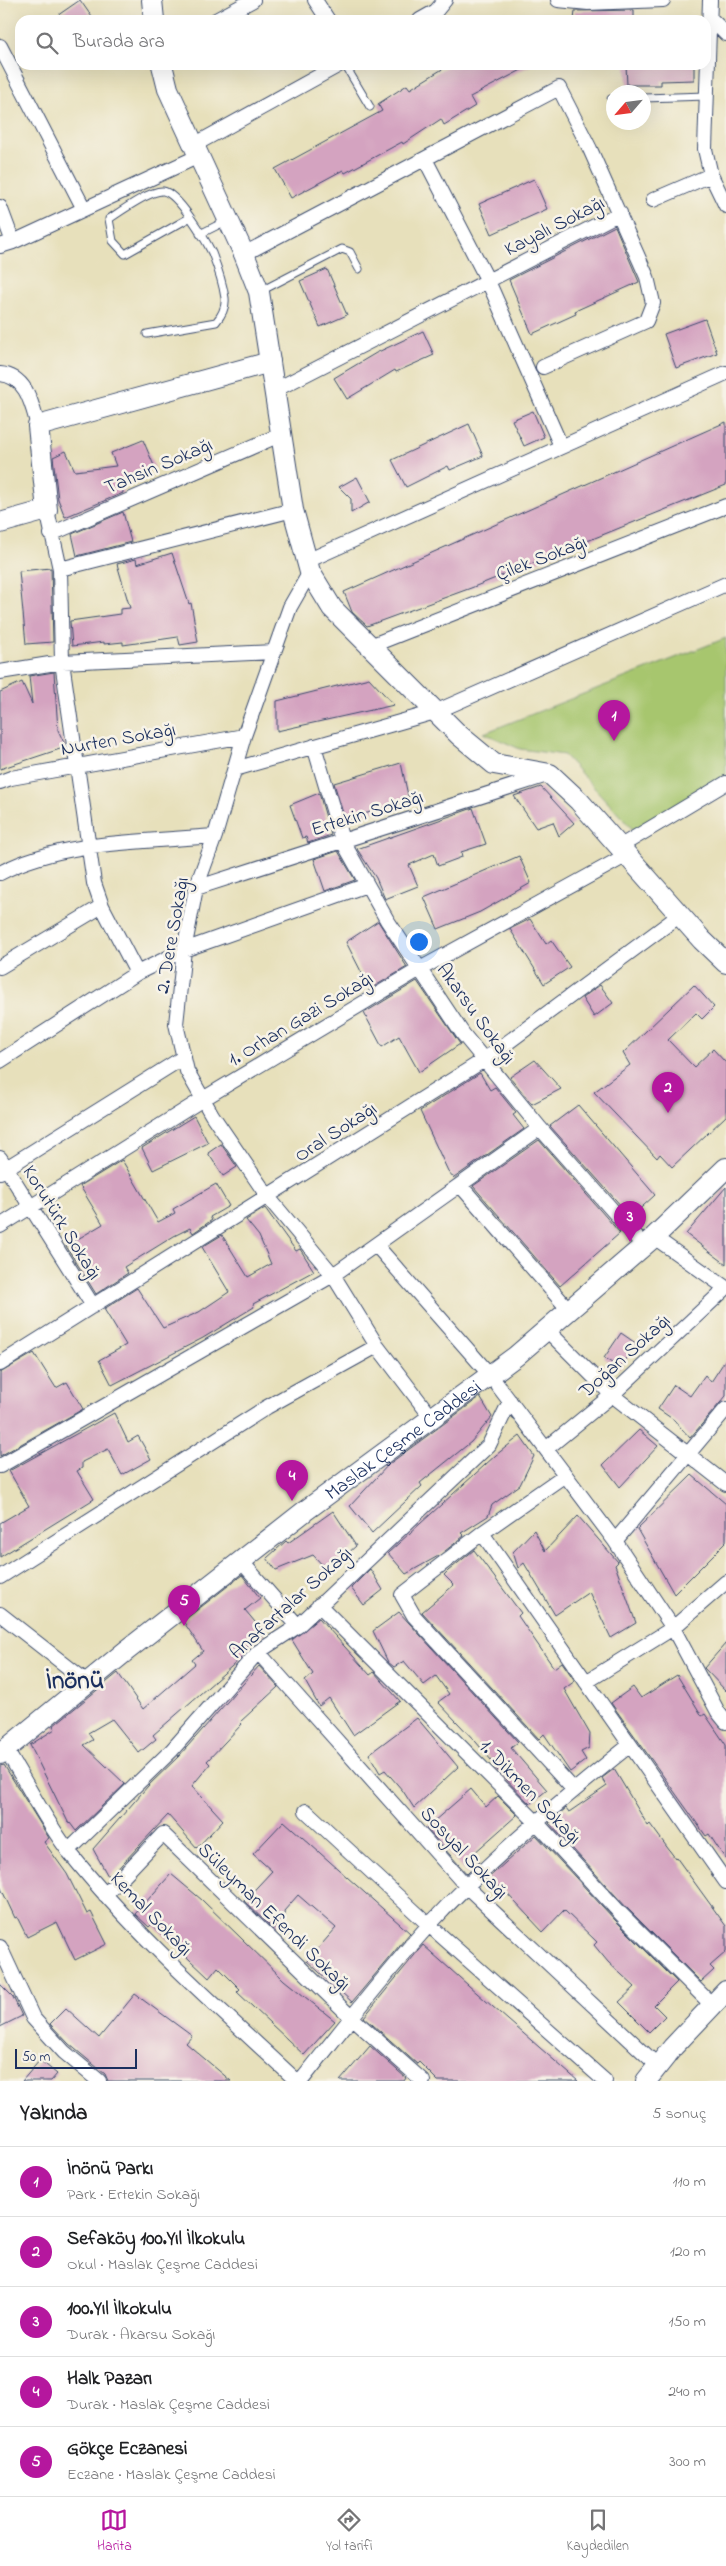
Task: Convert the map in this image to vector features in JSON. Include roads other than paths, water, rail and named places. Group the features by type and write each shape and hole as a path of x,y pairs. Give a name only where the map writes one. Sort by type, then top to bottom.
{"street":[{"path":"152,0 154,15"},
{"path":"225,15 253,0"},
{"path":"315,0 325,15"},
{"path":"430,15 436,12 445,0"},
{"path":"558,0 588,3 663,0"},
{"path":"710,0 710,15"},
{"path":"711,19 726,34"},
{"path":"1,53 84,209"},
{"path":"163,70 168,89 244,254 258,292 293,510 309,566 332,608 459,735 494,764 550,774 579,801 680,915 726,963"},
{"path":"0,207 6,244 84,209 196,151 331,70"},
{"path":"708,70 705,149 711,175 726,206"},
{"path":"244,254 559,88 620,213"},
{"name":"Kayalı Sokağı","path":"426,158 488,281"},
{"path":"653,200 711,175"},
{"name":"Kayalı Sokağı","path":"273,391 620,213 650,286 653,303 650,316 646,321 543,367"},
{"path":"488,281 561,446"},
{"path":"38,426 270,362"},
{"path":"309,566 561,446 726,373"},
{"path":"0,374 17,379 29,395 38,426 47,510 60,569 62,662 94,883 102,906 137,973"},
{"name":"Tahsin Sokağı","path":"51,534 282,434"},
{"name":"Çilek Sokağı","path":"370,646 726,506"},
{"path":"0,523 47,510"},
{"path":"60,569 293,510"},
{"name":"2. Dere Sokağı","path":"309,566 290,607 244,736 215,836 196,888 184,950 176,1024 186,1071 203,1099 268,1197 333,1276 377,1346 432,1418"},
{"path":"235,769 436,712 726,584"},
{"path":"0,672 62,662 274,652"},
{"name":"Nurten Sokağı","path":"0,782 11,778 77,765 244,736"},
{"name":"Akarsu Sokağı","path":"314,746 342,840 387,920 462,1034 540,1128 649,1242 726,1288"},
{"name":"Ertekin Sokağı","path":"196,888 550,774"},
{"name":"1. Orhan Gazi Sokağı","path":"0,1226 203,1099 420,969 623,851 726,784"},
{"path":"0,873 19,863 42,856 89,847 215,836"},
{"path":"0,1061 137,973 184,950 367,885"},
{"path":"0,967 102,906"},
{"name":"Oral Sokağı","path":"0,1364 484,1060 680,915"},
{"path":"2,1167 184,1057"},
{"path":"0,1466 333,1276 540,1128"},
{"name":"Korutürk Sokağı","path":"2,1167 31,1208 93,1306"},
{"name":"Maslak Çeşme Caddesi","path":"3,1752 87,1682 305,1511 490,1375 547,1330 649,1242 726,1168"},
{"path":"460,1185 569,1310"},
{"path":"376,1245 490,1375 615,1540 673,1628 723,1714"},
{"name":"Doğan Sokağı","path":"546,1449 612,1395 726,1288"},
{"path":"547,1330 612,1395 726,1484"},
{"path":"0,1576 267,1407 377,1346"},
{"name":"Anafartalar Sokağı","path":"68,1850 172,1750 258,1652 298,1626 489,1445 510,1401"},
{"path":"615,1540 690,1454 726,1409"},
{"path":"565,1475 482,1533 402,1595 414,1616 574,1790"},
{"path":"482,1533 726,1882"},
{"path":"241,1561 298,1626"},
{"path":"586,1682 673,1628 726,1582"},
{"name":"1. Dikmen Sokağı","path":"319,1605 536,1822 621,1914 712,2006"},
{"path":"0,1614 87,1682"},
{"name":"Sosyal Sokağı","path":"258,1652 468,1888 652,2074"},
{"path":"301,2081 351,2017 429,1925 536,1822 630,1745"},
{"name":"Kemal Sokağı","path":"3,1752 68,1850 105,1895 161,1953 297,2081"},
{"path":"306,1810 429,1925 605,2081"},
{"name":"Süleyman Efendi Sokağı","path":"105,1895 163,1834 351,2017 424,2081"},
{"path":"0,1947 33,2018 64,2052 99,2081"},
{"path":"652,2074 726,1991"}],"lane":[{"path":"348,70 370,107"},
{"path":"651,98 707,96"},
{"path":"147,334 216,322 222,315 225,297 212,254 200,234 174,196 158,191 109,218 113,241 125,254 189,218"},
{"path":"200,234 228,220"},
{"path":"258,292 342,249 350,252 359,269"}],"place":[{"name":"İnönü Parkı","path":"614,741"},
{"name":"Sefaköy 100.Yıl İlkokulu","path":"668,1113"},
{"name":"100.Yıl İlkokulu","path":"630,1242"},
{"name":"Halk Pazarı","path":"292,1501"},
{"name":"Gökçe Eczanesi","path":"184,1626"}],"district":[{"name":"İnönü","path":"75,1679"}]}
